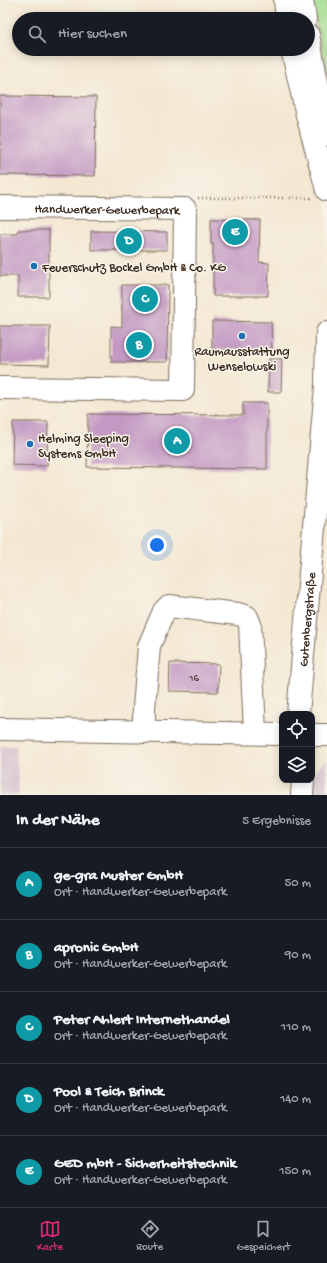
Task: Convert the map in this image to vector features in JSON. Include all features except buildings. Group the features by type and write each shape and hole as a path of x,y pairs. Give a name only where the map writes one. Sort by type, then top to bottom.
{"street":[{"path":"285,0 286,12"},
{"path":"302,0 304,12"},
{"path":"294,56 307,115 319,194"},
{"path":"312,56 320,98 327,174"},
{"name":"Handwerker-Gewerbepark","path":"0,207 185,209 183,390 0,388"},
{"name":"Gutenbergstraße","path":"298,711 326,386 327,333"},
{"path":"144,732 144,708 149,646 164,610 170,606 238,614 247,617 250,624 255,733"},
{"path":"0,729 279,734"},
{"path":"315,735 327,736"},
{"path":"302,795 303,783"}],"path":[{"path":"185,209 194,200 200,198 319,194"}],"shaded area":[{"path":"0,746 16,746 19,795 0,795"},
{"path":"327,759 327,795 308,795 312,783 315,783 316,770"}],"green space":[{"path":"312,0 327,0 327,76 315,12"}],"place":[{"name":"GED mbH - Sicherheitstechnik","path":"235,232"},
{"name":"Pool & Teich Brinck","path":"129,241"},
{"name":"Feuerschutz Bockel GmbH & Co. KG","path":"34,266"},
{"name":"Peter Ahlert Internethandel","path":"145,299"},
{"name":"Raumausstattung Wenselowski","path":"242,336"},
{"name":"apronic GmbH","path":"139,345"},
{"name":"ge-gra Muster GmbH","path":"177,441"},
{"name":"Helming Sleeping Systems GmbH","path":"30,444"}]}
